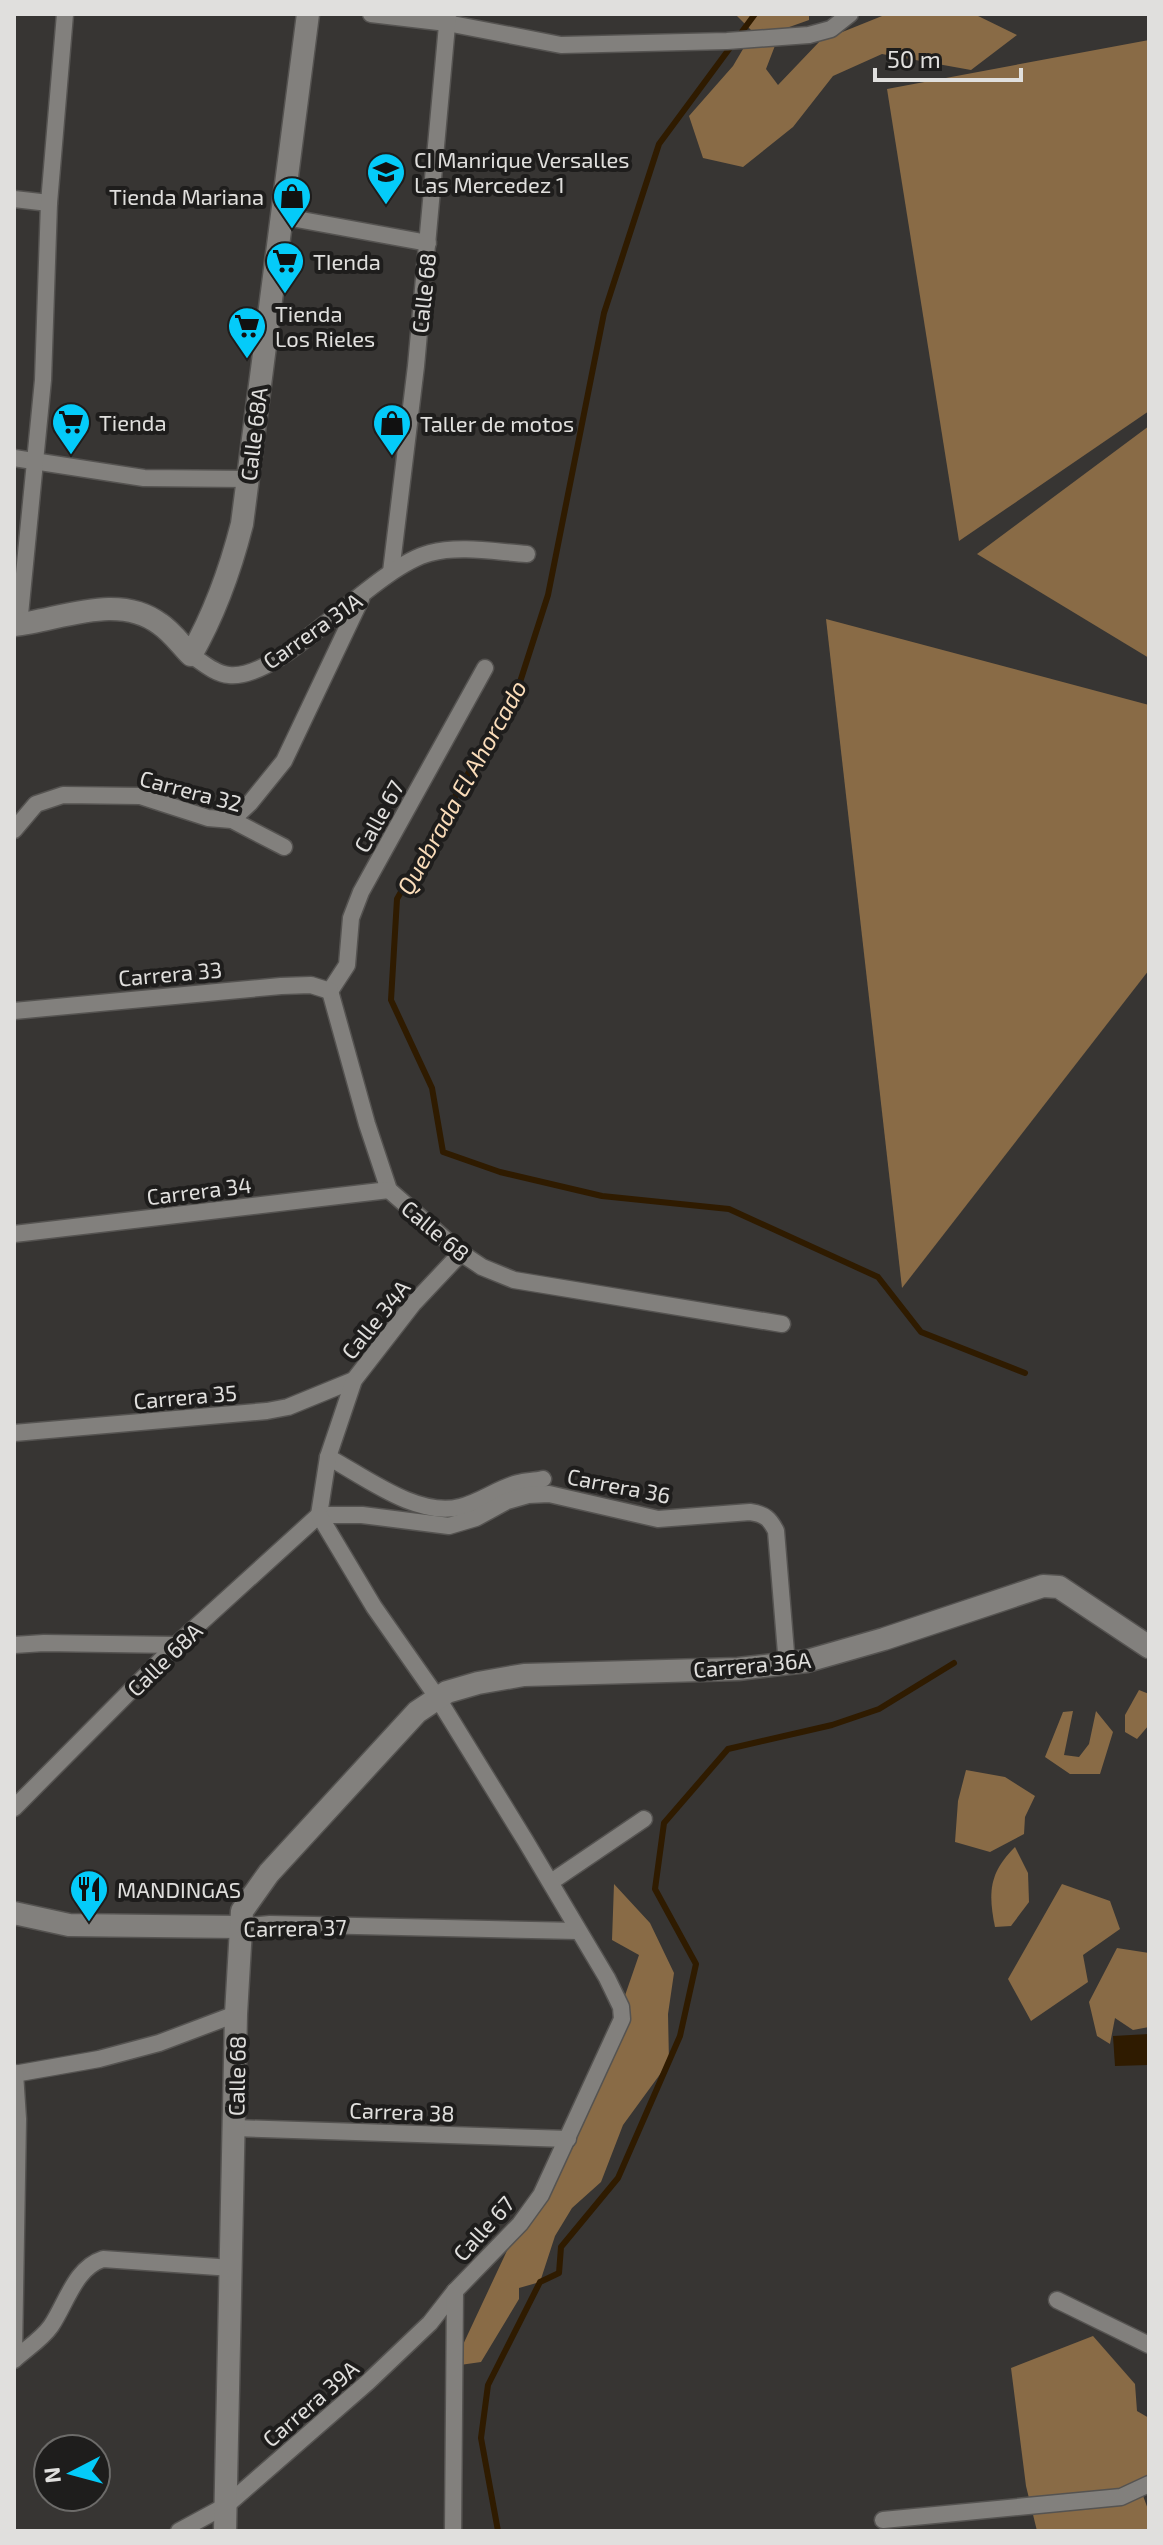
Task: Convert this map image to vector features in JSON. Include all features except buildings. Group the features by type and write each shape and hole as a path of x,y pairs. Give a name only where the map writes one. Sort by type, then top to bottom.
{"street":[{"path":"17,625 43,380 49,203 65,14"},
{"name":"Calle 68A","path":"191,655 211,619 231,569 242,524 308,14"},
{"path":"371,14 448,18 561,45 727,41 809,35 831,29 850,14"},
{"name":"Calle 68","path":"391,572 428,243 448,18"},
{"path":"14,199 49,203"},
{"path":"280,216 428,243"},
{"path":"14,458 144,478 247,479"},
{"name":"Carrera 31A","path":"17,625 88,611 123,609 160,623 191,655 229,675 252,671 286,653 391,572 428,553 454,549 527,554"},
{"path":"232,820 284,761 362,595"},
{"name":"Calle 67","path":"330,991 347,965 351,918 361,892 485,668"},
{"name":"Carrera 32","path":"14,830 36,804 63,795 140,796 208,818 232,820 284,847"},
{"name":"Carrera 33","path":"14,1011 281,986 311,985 330,991"},
{"name":"Calle 68","path":"330,991 389,1190 461,1253 482,1267 514,1280 782,1324"},
{"name":"Carrera 34","path":"14,1234 389,1190"},
{"name":"Calle 34A","path":"319,1515 328,1457 354,1380 413,1304 461,1253"},
{"name":"Carrera 35","path":"14,1433 267,1411 288,1407 354,1380"},
{"path":"328,1457 424,1508 441,1511 486,1498 516,1484 543,1479"},
{"name":"Carrera 36","path":"319,1515 362,1515 449,1526 476,1518 507,1501 528,1495 549,1494 658,1519 750,1512 761,1514 770,1520 776,1531 787,1665"},
{"path":"319,1515 374,1607 437,1697 578,1931"},
{"name":"Calle 68A","path":"14,1808 176,1645 319,1515"},
{"name":"Carrera 36A","path":"437,1697 478,1683 524,1675 728,1670 787,1665 884,1639 1043,1586 1059,1587 1149,1647"},
{"path":"14,1645 176,1645"},
{"name":"Calle 68","path":"225,2531 236,2014 242,1911 259,1884 417,1712 437,1697"},
{"path":"551,1882 644,1819"},
{"name":"Carrera 37","path":"14,1913 69,1925 239,1927 270,1924 578,1931"},
{"name":"Calle 67","path":"453,2531 455,2291 523,2220 541,2195 622,2019 621,2007 607,1978 578,1931"},
{"path":"14,2351 18,2119 15,2074 99,2059 144,2047 236,2014"},
{"name":"Carrera 38","path":"235,2128 568,2139"},
{"path":"14,2360 49,2328 82,2272 92,2262 103,2259 232,2268"},
{"name":"Carrera 39A","path":"179,2531 227,2505 368,2382 430,2323 455,2291"},
{"path":"1057,2300 1149,2345"},
{"path":"883,2520 1121,2497 1149,2484"}],"shaded area":[{"path":"735,14 809,14 809,20 781,30 766,69 778,85 820,41 887,14 974,14 1017,35 971,70 882,54 833,76 793,127 743,167 703,158 689,116 733,66 753,32"},
{"path":"1149,40 1149,411 959,541 887,89"},
{"path":"1149,426 1149,658 977,554"},
{"path":"826,619 1149,705 1149,970 902,1288"},
{"path":"1139,1690 1149,1694 1149,1725 1137,1739 1125,1732 1125,1715"},
{"path":"1073,1711 1064,1755 1079,1757 1089,1744 1096,1711 1113,1732 1100,1774 1070,1774 1045,1757 1063,1712"},
{"path":"966,1770 1005,1777 1035,1796 1025,1817 1024,1834 990,1852 955,1842 958,1801"},
{"path":"1015,1847 1028,1873 1029,1902 1011,1926 995,1927 991,1893 995,1875"},
{"path":"614,1884 650,1923 674,1973 668,2014 669,2062 623,2125 601,2182 572,2208 555,2236 540,2282 519,2288 519,2299 481,2362 453,2366 621,2007 639,1955 612,1940"},
{"path":"1062,1884 1110,1901 1120,1929 1083,1955 1088,1982 1031,2021 1008,1979"},
{"path":"1117,1948 1149,1953 1149,2027 1133,2030 1115,2018 1110,2044 1097,2036 1089,2002"},
{"path":"1149,2034 1149,2065 1115,2066 1113,2036"},
{"path":"1093,2336 1135,2384 1137,2411 1149,2418 1149,2493 1142,2493 1149,2512 1149,2531 1037,2531 1026,2486 1011,2368"}],"waterway":[{"name":"Quebrada El Ahorcado","path":"755,14 659,144 604,313 548,595 520,682 397,899 391,1000 432,1088 443,1152 500,1172 602,1196 729,1209 878,1277 921,1332 1025,1373"},
{"name":"Quebrada El Ahorcado","path":"498,2531 481,2438 488,2385 540,2282 559,2273 561,2247 618,2178 680,2036 696,1964 655,1889 664,1823 728,1749 832,1725 879,1709 954,1663"}],"place":[{"name":"CI Manrique Versalles Las Mercedez 1","path":"386,206"},
{"name":"Tienda Mariana","path":"292,230"},
{"name":"TIenda","path":"285,295"},
{"name":"Tienda Los Rieles","path":"247,360"},
{"name":"Tienda","path":"71,456"},
{"name":"Taller de motos","path":"392,457"},
{"name":"MANDINGAS","path":"89,1923"}]}
